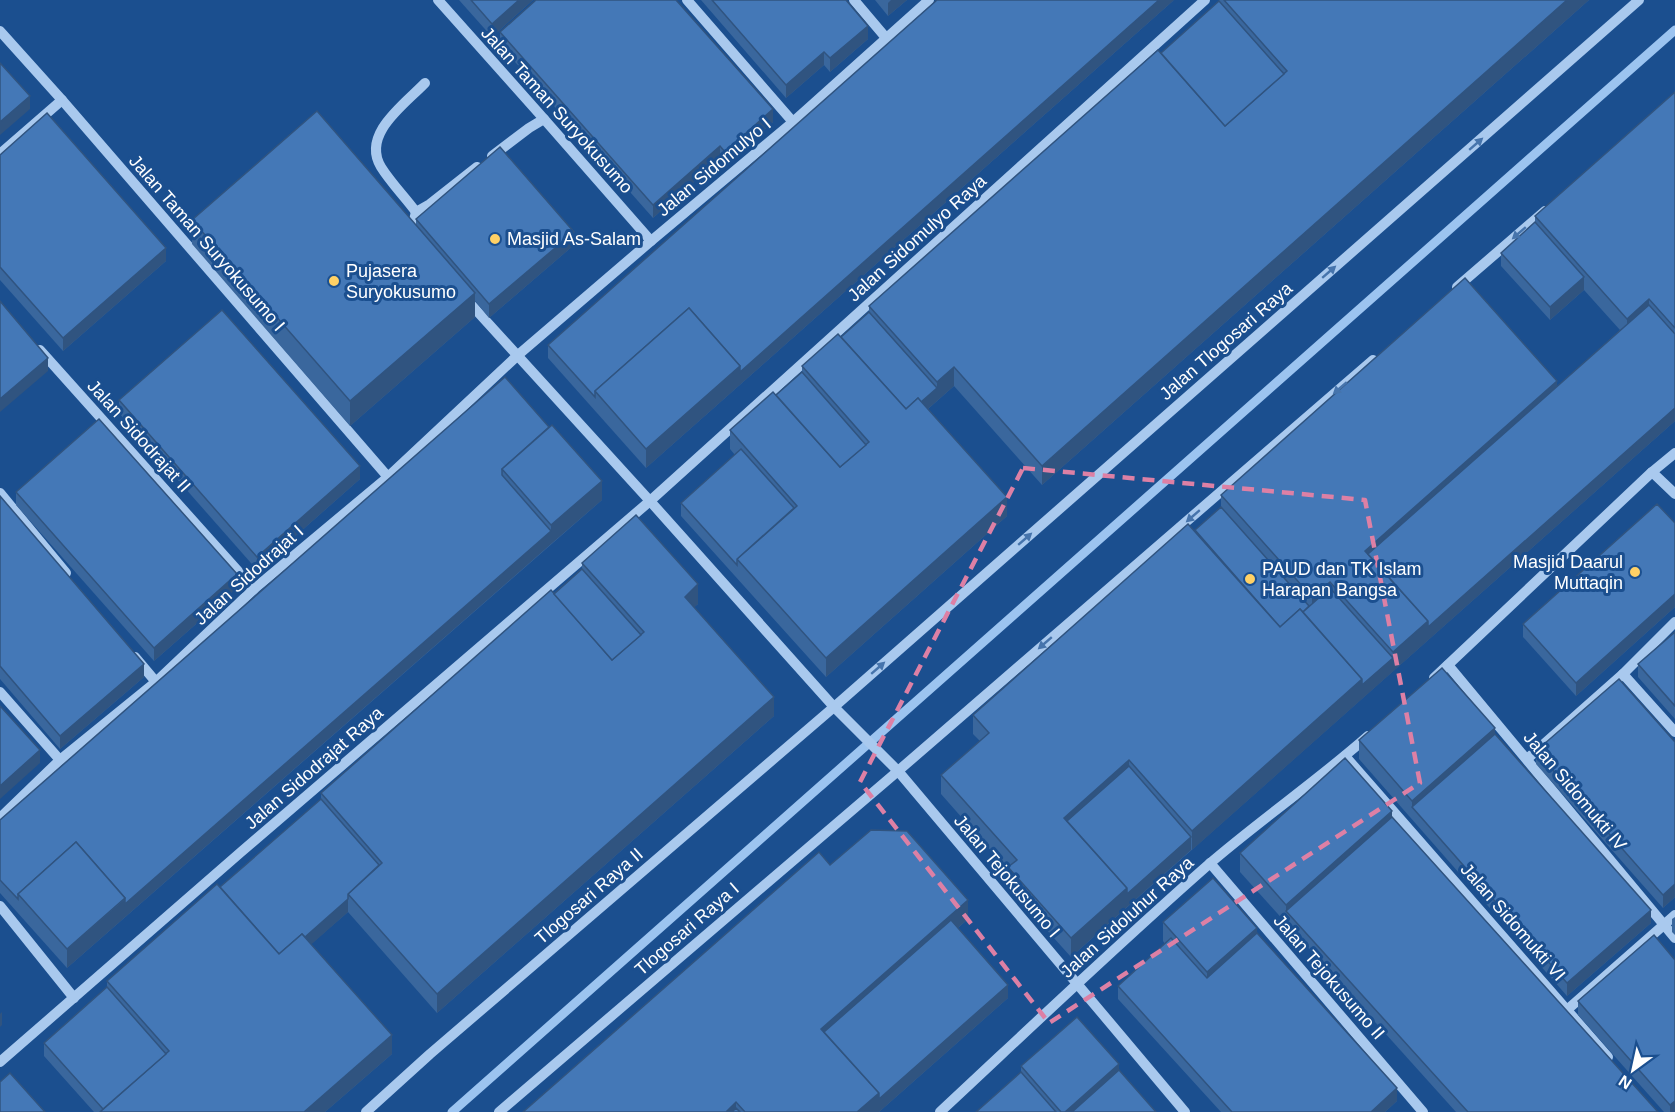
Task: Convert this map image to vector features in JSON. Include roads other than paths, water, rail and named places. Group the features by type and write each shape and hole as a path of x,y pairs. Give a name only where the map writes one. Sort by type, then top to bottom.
{"street":[{"name":"Jalan Taman Suryokusumo","path":"438,0 651,241"},
{"path":"687,0 794,122"},
{"path":"854,0 887,39"},
{"name":"Jalan Sidomulyo I","path":"518,355 794,122 929,0"},
{"name":"Jalan Sidomulyo Raya","path":"650,501 1205,0"},
{"name":"Jalan Tlogosari Raya","path":"834,707 1639,0"},
{"name":"Jalan Taman Suryokusumo I","path":"0,31 388,477"},
{"path":"416,212 380,166 375,148 379,132 425,83"},
{"path":"0,154 62,100"},
{"path":"420,246 411,232 416,212 437,199 544,119"},
{"path":"1449,294 1557,201"},
{"name":"Jalan Tejokusumo I","path":"457,288 834,707 898,771 1185,1112"},
{"name":"Jalan Sidodrajat II","path":"32,341 254,589"},
{"path":"898,771 1386,349"},
{"name":"Jalan Sidodrajat I","path":"0,818 60,760 156,682 254,589 388,477 518,355"},
{"path":"1422,688 1675,453"},
{"path":"1652,472 1675,494"},
{"path":"0,494 74,583"},
{"name":"Jalan Sidodrajat Raya","path":"0,1062 650,501"},
{"path":"1527,759 1623,674 1675,622"},
{"path":"126,646 156,682"},
{"name":"Jalan Sidomukti IV","path":"1448,665 1675,938"},
{"path":"1623,674 1675,732"},
{"path":"0,692 60,760"},
{"name":"Tlogosari Raya II","path":"366,1112 834,707"},
{"name":"Jalan Sidoluhur Raya","path":"940,1112 1076,984 1210,863 1345,756 1379,726"},
{"name":"Jalan Sidomukti VI","path":"1345,756 1619,1069"},
{"name":"Tlogosari Raya I","path":"499,1112 898,771"},
{"name":"Jalan Tejokusumo II","path":"1210,863 1420,1111"},
{"path":"0,906 74,998"},
{"path":"1568,1009 1675,915"}],"waterway":[{"path":"452,1112 1675,30"}],"place":[{"name":"Masjid As-Salam","path":"495,239"},
{"name":"Pujasera Suryokusumo","path":"334,281"},
{"name":"Masjid Daarul Muttaqin","path":"1635,572"},
{"name":"PAUD dan TK Islam Harapan Bangsa","path":"1250,579"}]}
